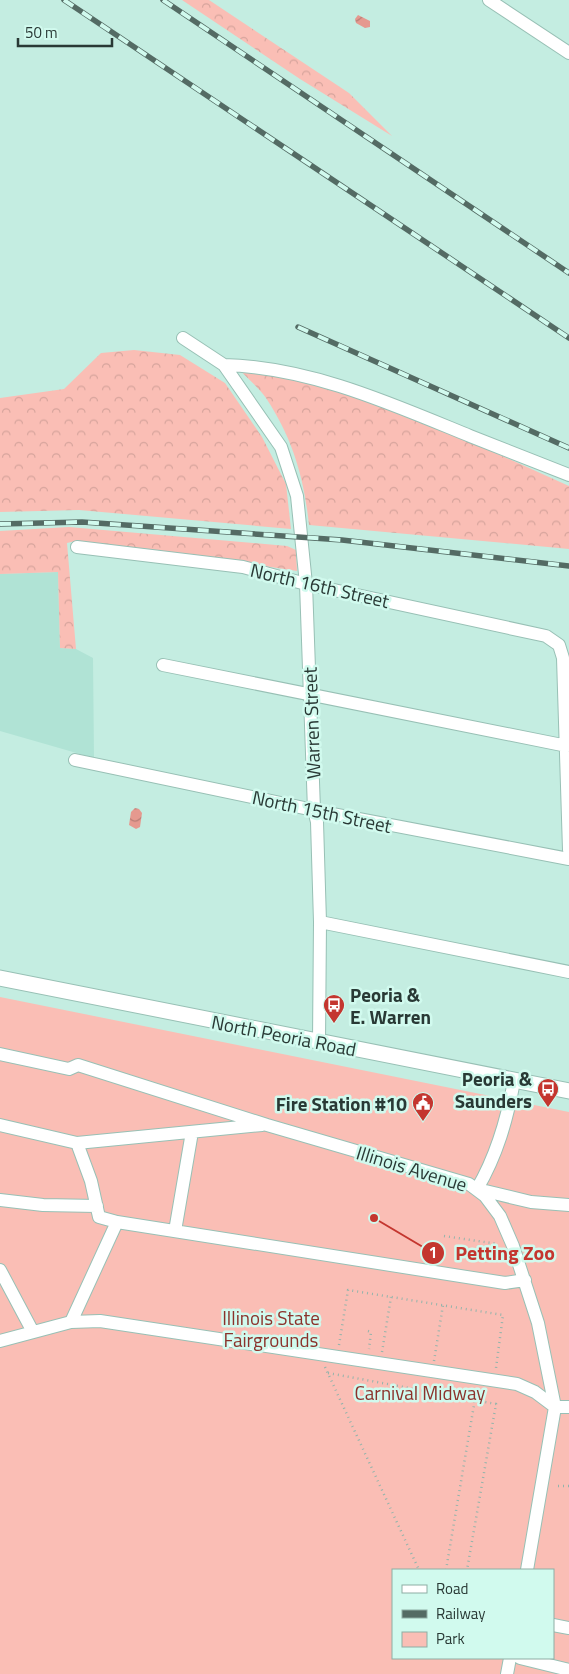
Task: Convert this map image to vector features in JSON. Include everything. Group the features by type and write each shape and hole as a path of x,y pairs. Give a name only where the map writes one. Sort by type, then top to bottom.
{"main road":[{"name":"North Peoria Road","path":"0,978 569,1091"}],"street":[{"path":"489,0 569,53"},
{"path":"184,338 224,365 247,365 337,385 417,414 569,475"},
{"name":"Warren Street","path":"224,365 280,447 290,470 297,496 306,584 316,822 320,922 319,1042"},
{"name":"North 16th Street","path":"77,547 243,567 306,584 546,636 559,645 564,658 568,738"},
{"path":"163,664 310,694 568,738 569,850"},
{"name":"North 15th Street","path":"75,760 314,810 569,859"},
{"path":"320,922 569,972"},
{"name":"Illinois Avenue","path":"0,1054 69,1069 78,1064 267,1124 469,1184 485,1196 500,1216 525,1280 538,1323 555,1407 527,1569"},
{"path":"514,1081 508,1113 496,1153 477,1189 530,1202 569,1205"},
{"path":"0,1125 77,1143 267,1124"},
{"path":"175,1231 192,1132"},
{"path":"77,1143 100,1217 117,1222 505,1283 525,1280"},
{"path":"0,1200 97,1206"},
{"path":"70,1322 117,1222"},
{"path":"0,1270 33,1332"},
{"path":"0,1340 70,1322 100,1321 517,1384 555,1407 569,1407"},
{"path":"554,1625 569,1628"},
{"path":"506,1674 510,1659"},
{"path":"524,1659 569,1670"}],"path":[{"path":"444,1236 500,1244"},
{"path":"337,1356 348,1290 503,1315 494,1380"},
{"path":"380,1362 391,1297"},
{"path":"433,1370 443,1305"},
{"path":"368,1332 371,1332 368,1353"},
{"path":"318,1353 419,1569"},
{"path":"328,1373 496,1404 467,1569"},
{"path":"446,1569 475,1399"},
{"path":"558,1486 569,1486"}],"shaded area":[{"path":"58,572 60,648 76,649 93,658 94,758 0,731 0,574"}],"green space":[{"path":"182,0 209,0 349,93 392,136 300,79"},
{"path":"134,350 180,355 225,383 262,437 286,484 291,529 79,510 0,512 0,398 64,389 101,353"},
{"path":"239,369 330,386 416,417 569,486 569,549 309,525 304,491 290,444 266,398"},
{"path":"69,527 287,546 296,550 297,571 149,549 76,541 67,543 76,649 60,648 58,572 0,574 0,531"},
{"name":"Illinois State Fairgrounds","path":"0,997 569,1112 569,1674 0,1674"}],"water":[{"path":"358,15 370,21 370,27 365,28 356,23 355,19"},
{"path":"135,808 139,809 142,813 140,827 136,829 129,825 131,812"}],"railway":[{"path":"64,0 569,338"},
{"path":"163,0 569,273"},
{"path":"298,327 569,448"},
{"path":"0,524 82,522 342,540 569,566"}],"place":[{"name":"Peoria & E. Warren","path":"334,1024"},
{"name":"Peoria & Saunders","path":"548,1108"},
{"name":"Fire Station #10","path":"423,1122"},
{"name":"Petting Zoo","path":"374,1218"}],"park label":[{"name":"Carnival Midway","path":"420,1392"}]}
